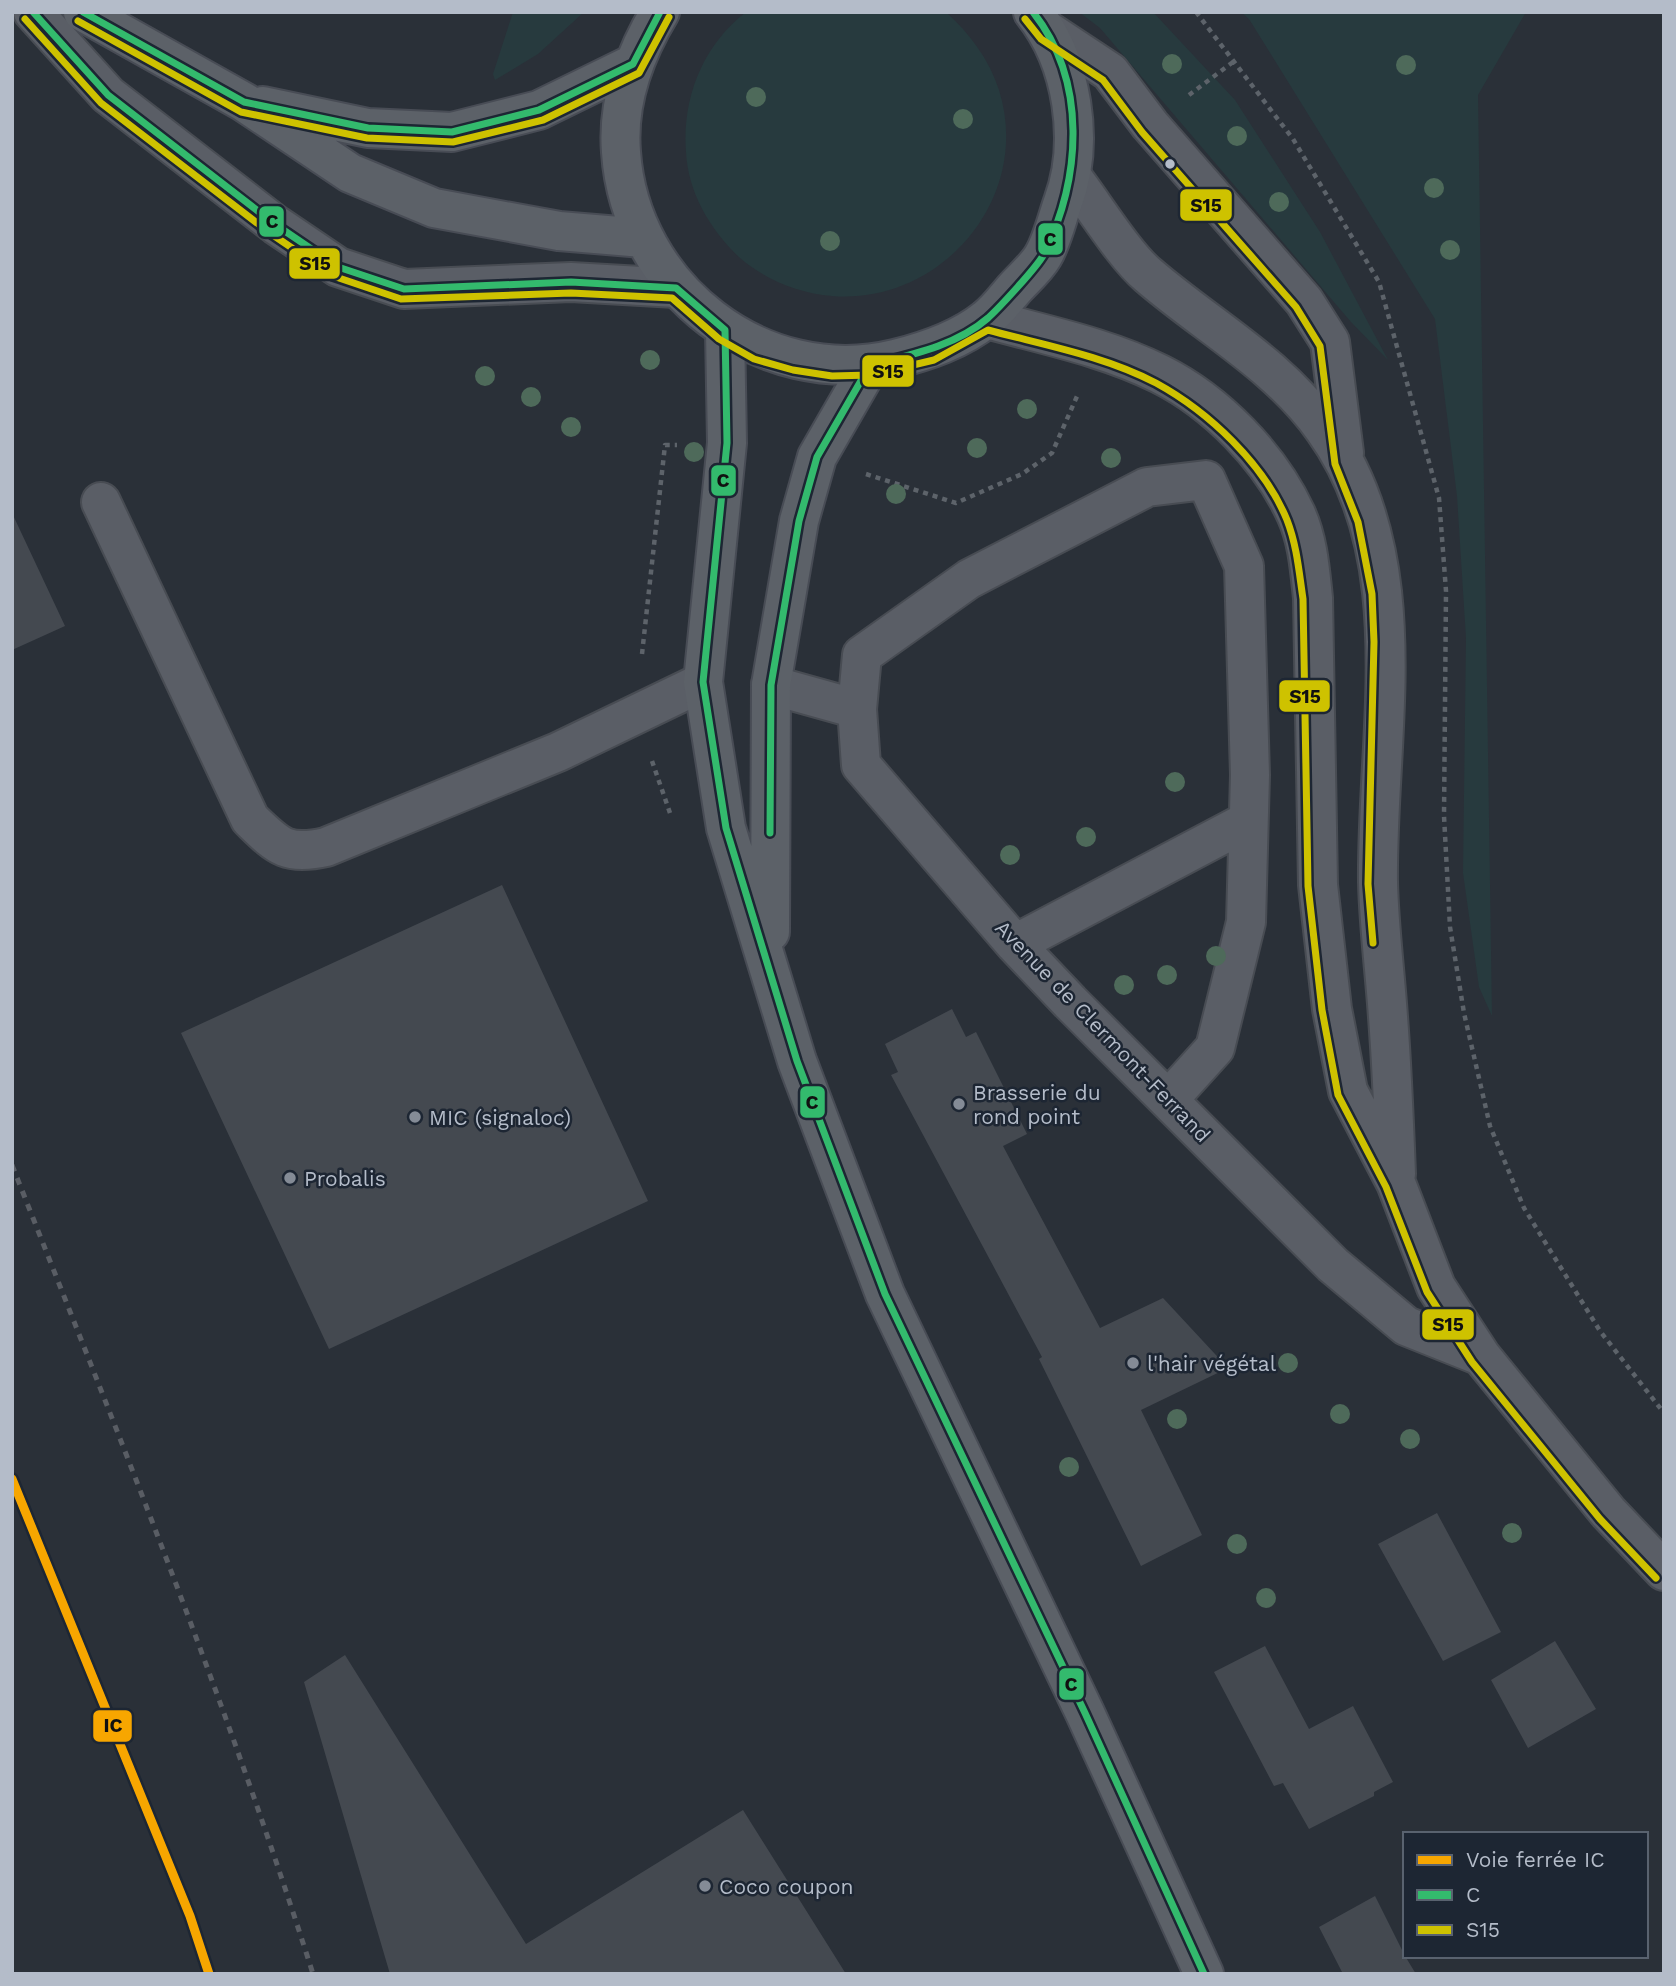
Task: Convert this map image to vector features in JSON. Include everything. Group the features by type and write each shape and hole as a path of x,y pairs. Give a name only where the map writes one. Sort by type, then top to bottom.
{"main road":[{"path":"83,12 244,102 350,173 434,208 559,231 643,238"},
{"path":"660,12 633,64 622,107 621,152 628,195 643,238 676,288 725,330 758,349 795,360 832,365 870,365 931,350 987,319 1043,256 1072,177 1073,102 1040,22"},
{"path":"244,102 368,128 452,132 539,110 633,64"},
{"path":"725,330 727,443 703,682 726,828 797,1062 885,1294 1084,1713 1204,1974"},
{"path":"771,973 771,685 799,521 817,457 870,365"}],"street":[{"path":"33,12 108,95 276,225 338,267 404,289 571,282 676,288"},
{"path":"1040,22 1110,72 1150,125 1304,301 1330,342 1345,462"},
{"name":"Avenue de Clermont-Ferrand","path":"1072,177 1145,273 1276,375 1325,430 1345,462 1368,519 1382,593 1385,642 1378,884 1391,1053 1396,1183"},
{"name":"Avenue de Clermont-Ferrand","path":"987,319 1098,349 1161,374 1217,412 1269,467 1296,515 1308,554 1313,598 1318,885 1332,1009 1348,1091 1396,1183 1436,1287 1481,1356 1608,1512 1664,1571"},
{"name":"Avenue de Clermont-Ferrand","path":"1248,821 1250,775 1244,566 1206,480 1147,487 969,579 862,655 857,709 861,765 1015,944 1333,1265 1406,1326 1481,1356"},
{"path":"102,502 250,819 275,843 301,853 326,847 558,752 703,682"},
{"path":"771,685 857,709"},
{"path":"1015,944 1248,821 1246,922 1215,1048 1168,1100"}],"path":[{"path":"1195,12 1293,139 1379,282 1438,498 1446,591 1444,803 1450,927 1464,1013 1490,1126 1524,1208 1601,1331 1664,1413"}],"green space":[{"path":"513,12 584,12 538,54 495,80 493,74"},
{"path":"746,12 946,12 971,38 990,68 999,90 1006,130 1003,169 990,205 969,237 942,263 909,283 872,294 832,296 795,288 772,279 740,258 720,236 703,210 691,182 686,152 688,113 698,75 707,57 731,26"},
{"path":"1079,12 1153,12 1235,100 1320,232 1388,360 1351,322 1100,28"},
{"path":"1241,12 1526,12 1478,95 1492,1016 1479,987 1463,873 1466,638 1457,496 1435,319 1249,19"}],"building":[{"path":"12,513 65,626 12,650"},
{"name":"MIC (signaloc)","path":"502,885 648,1201 329,1349 181,1033"},
{"path":"952,1009 966,1037 976,1032 1027,1134 1003,1146 1100,1328 1163,1298 1228,1368 1141,1410 1202,1535 1141,1566 1039,1359 1042,1357 891,1075 898,1072 885,1044"},
{"path":"1437,1513 1501,1632 1443,1661 1378,1544"},
{"path":"1555,1641 1596,1709 1528,1748 1491,1680"},
{"path":"1265,1646 1309,1729 1353,1706 1393,1782 1374,1792 1374,1796 1309,1829 1283,1783 1274,1786 1214,1672"},
{"path":"345,1655 526,1944 743,1810 846,1974 390,1974 304,1682"},
{"path":"1375,1896 1403,1952 1403,1958 1406,1958 1416,1974 1343,1974 1319,1927"}],"railway":[{"path":"12,1165 131,1466 207,1668 313,1974"}],"rail line":[{"name":"IC","path":"12,1479 190,1916 209,1974"}],"transit line":[{"name":"C","path":"33,12 108,95 276,225 338,267 404,289 571,282 676,288 725,330 727,443 703,682 726,828 797,1061 885,1294 1085,1713 1204,1974"},
{"name":"C","path":"83,12 244,102 368,128 452,132 539,110 633,64 660,12"},
{"name":"C","path":"770,833 771,685 799,521 817,457 870,365 947,343 975,328 994,313 1044,254 1066,194 1073,131 1070,99 1063,69 1051,39 1033,12"},
{"name":"S15","path":"78,21 241,112 367,138 453,142 543,120 639,73 669,17"},
{"name":"S15","path":"25,19 101,103 270,233 333,276 401,299 571,293 672,298 719,339 754,359 793,370 832,376 871,375 934,360 988,330 1116,365 1156,383 1196,409 1233,441 1277,499 1287,520 1297,559 1303,599 1308,886 1322,1010 1338,1095 1386,1187 1427,1292 1472,1362 1600,1519 1656,1578"},
{"name":"S15","path":"1025,19 1041,39 1103,80 1142,132 1296,307 1320,346 1335,464 1358,522 1372,594 1374,642 1368,884 1373,943"}],"place":[{"name":"Brasserie du rond point","path":"959,1104"},
{"name":"MIC (signaloc)","path":"415,1117"},
{"name":"Probalis","path":"290,1178"},
{"name":"l'hair végétal","path":"1133,1363"},
{"name":"Coco coupon","path":"705,1886"}]}
